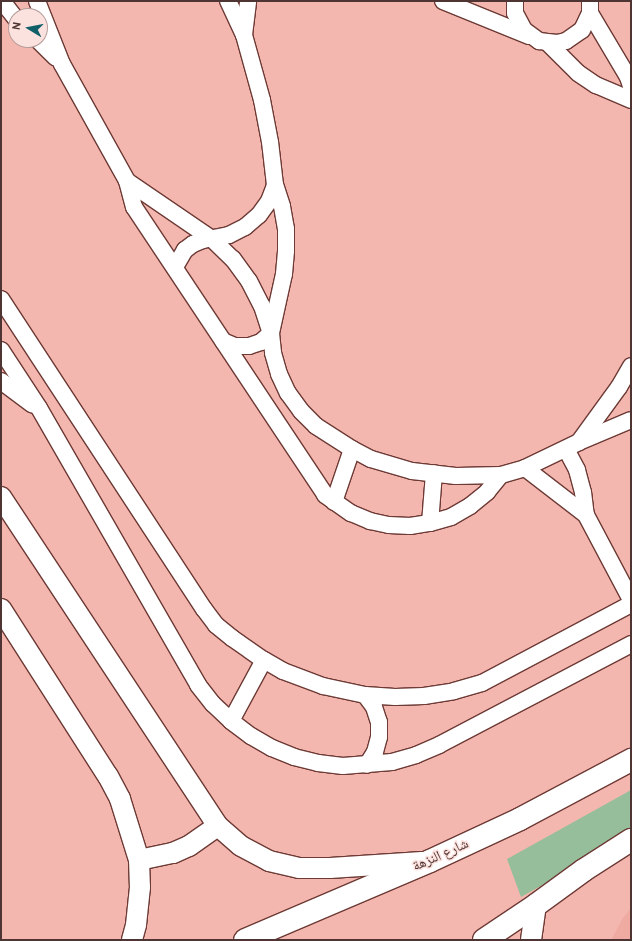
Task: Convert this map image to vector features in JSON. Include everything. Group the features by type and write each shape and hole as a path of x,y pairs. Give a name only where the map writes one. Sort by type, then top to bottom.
{"main road":[{"name":"شارع النزهة","path":"245,940 430,861 520,819 631,760"},
{"path":"484,940 584,870 631,840"}],"street":[{"path":"37,1 62,64 127,181 134,207 325,495 351,513 370,521 389,525 410,526 430,523 451,517 470,506 487,492 501,474"},
{"path":"223,341 235,346 249,346 261,342 271,334 284,274 286,251 286,229 282,206 275,185 270,142 262,100 244,35 228,1"},
{"path":"244,35 248,1"},
{"path":"443,1 548,43 562,59 584,77 602,88 631,100"},
{"path":"515,1 515,13 518,22 530,36"},
{"path":"548,43 566,41 582,30 590,7"},
{"path":"590,7 628,77 631,86"},
{"path":"46,48 62,64"},
{"path":"127,181 212,239 233,258 250,281 262,306 271,334 273,353 279,374 288,393 301,411 316,426 352,449 391,466 434,473 471,476 501,474 525,468 631,420"},
{"path":"175,268 185,250 203,240 229,235 259,216 269,201 275,185"},
{"path":"1,299 204,609 216,625 264,660 303,679 330,688 365,695 395,697 424,696 454,691 482,683 631,604"},
{"path":"1,350 39,408 198,685 213,704 231,721 250,736 266,745 294,757 318,763 337,765 367,765 416,756 631,644"},
{"path":"631,366 619,386 573,446 583,492 586,515 631,600"},
{"path":"1,382 39,408"},
{"path":"334,502 352,449"},
{"path":"525,468 586,515"},
{"path":"430,523 434,473"},
{"path":"1,497 218,826 241,846 269,861 299,868 330,868 430,861"},
{"path":"1,609 108,776 120,799 139,860 140,888 136,925 132,940"},
{"path":"231,721 264,660"},
{"path":"365,695 374,707 379,722 379,737 375,752 367,765"},
{"path":"139,860 173,853 189,846 218,826"},
{"path":"531,940 536,905"}],"shaded area":[{"path":"631,908 631,940 611,940 623,918"}],"green space":[{"path":"631,790 631,836 521,897 507,859"}]}
